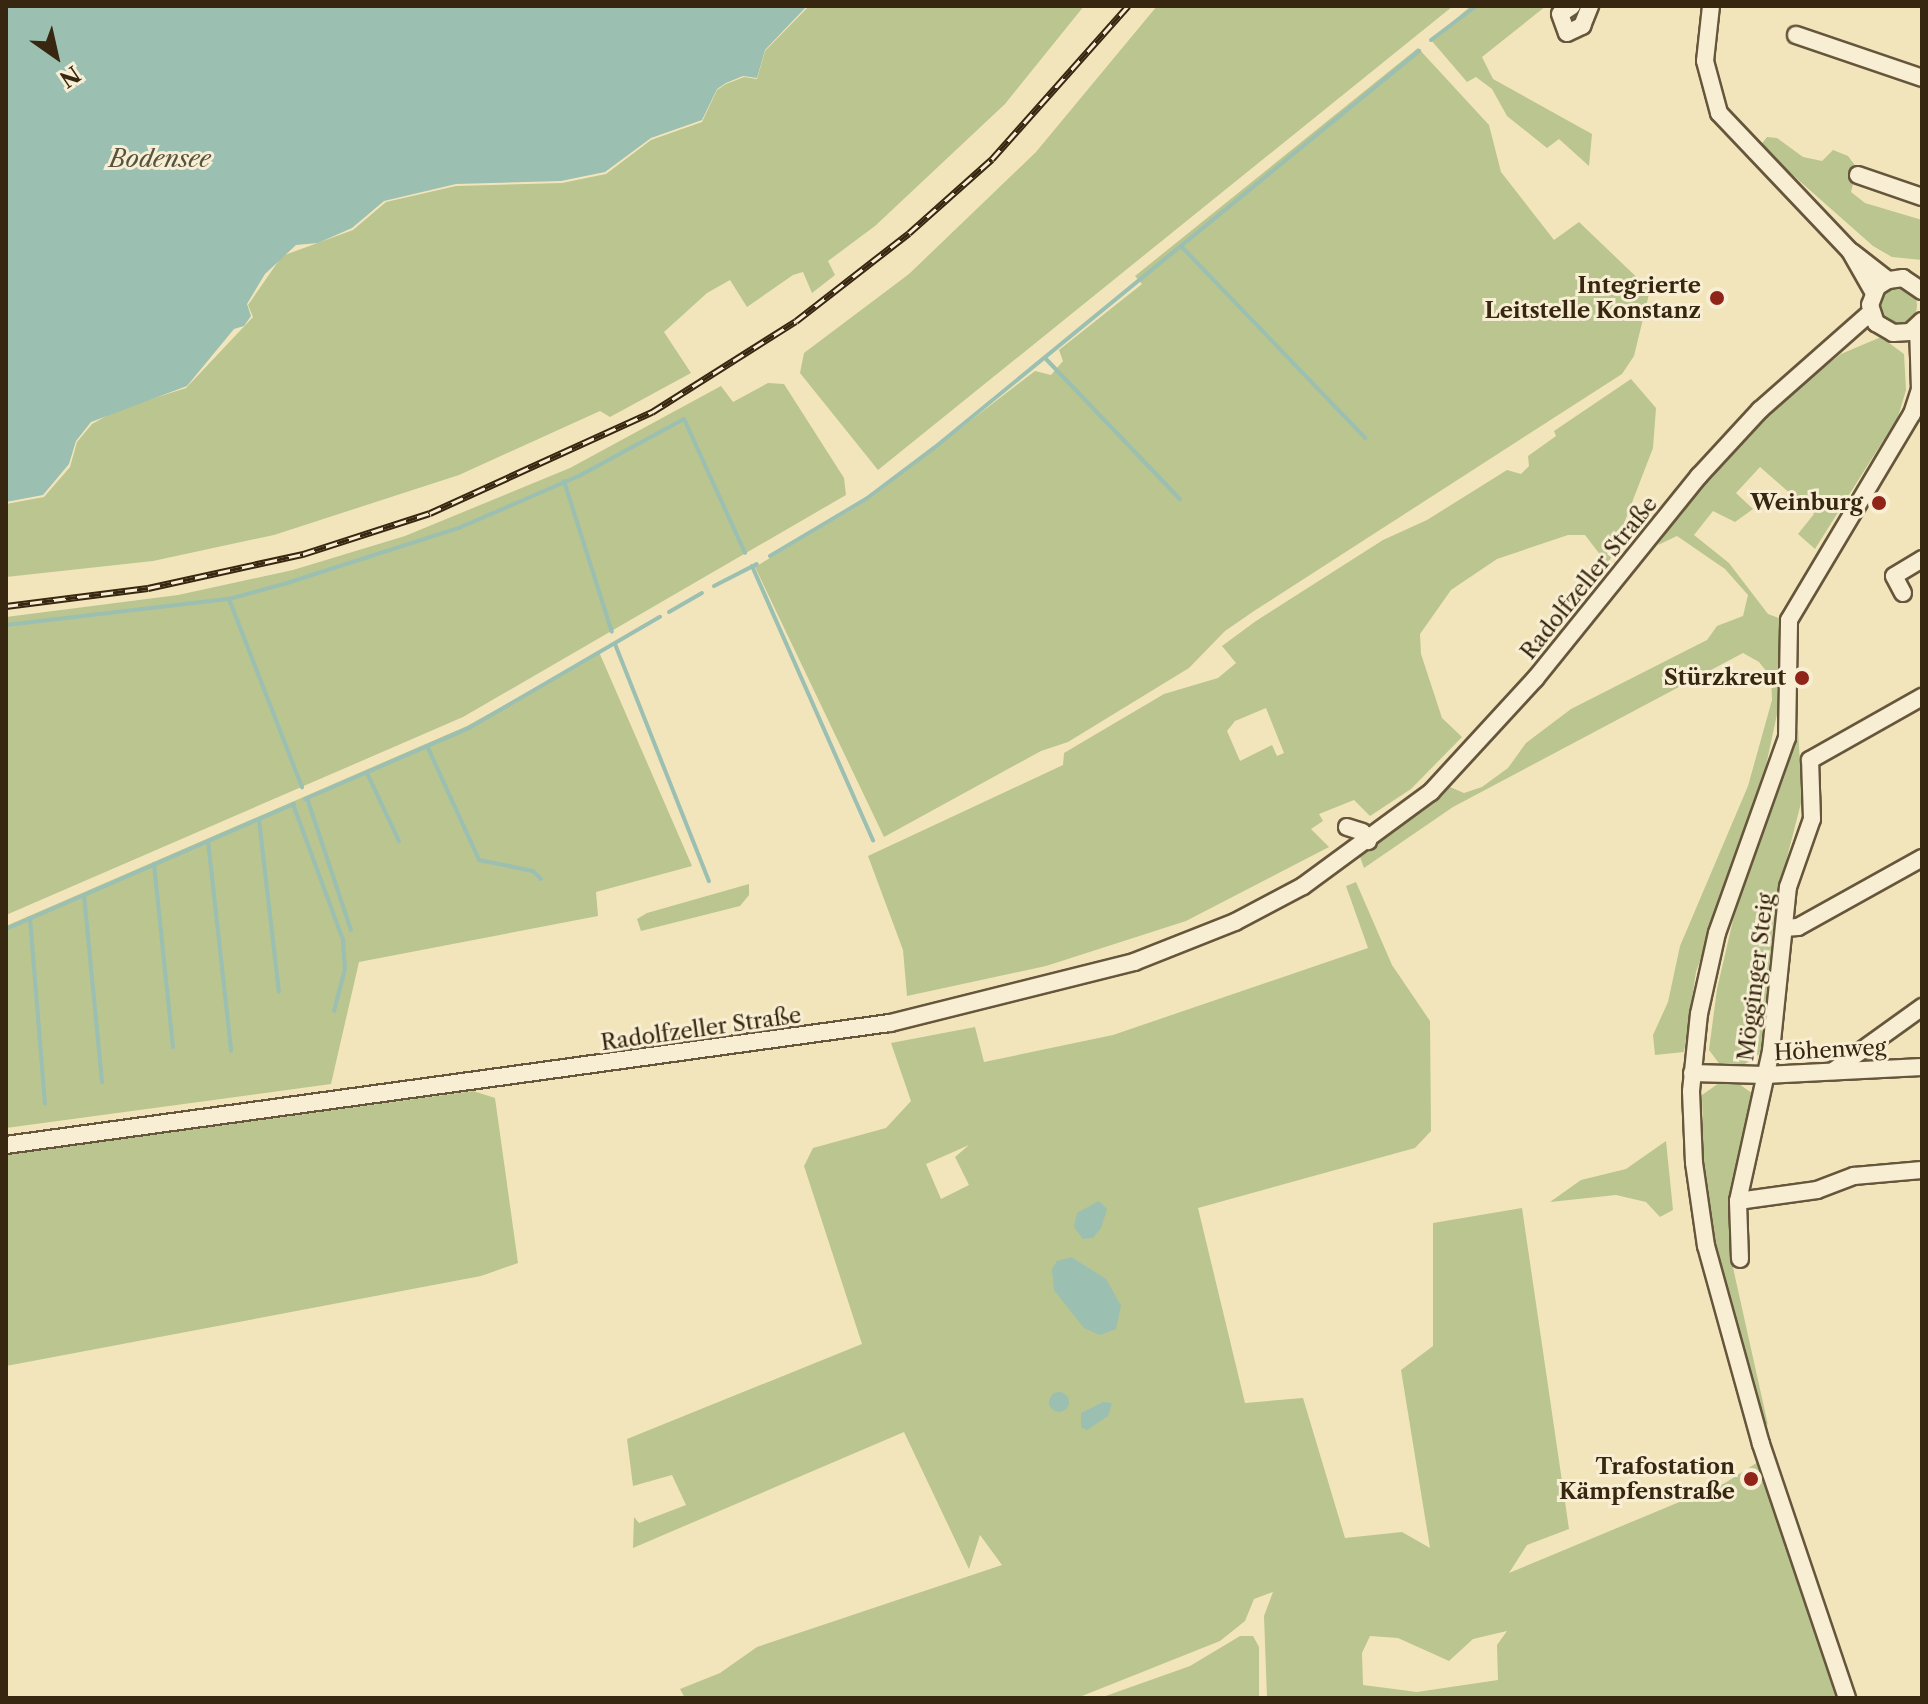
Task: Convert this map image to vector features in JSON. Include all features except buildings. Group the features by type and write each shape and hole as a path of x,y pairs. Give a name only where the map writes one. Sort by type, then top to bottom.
{"street":[{"path":"1572,6 1560,14 1567,33 1582,26 1590,6"},
{"path":"1711,6 1705,61 1714,101 1731,131 1850,251 1888,280"},
{"path":"1709,80 1720,6"},
{"path":"1796,35 1922,78"},
{"path":"1858,175 1922,197"},
{"path":"1850,251 1874,293 1875,319 1901,334 1920,371"},
{"path":"1874,293 1888,280 1903,278 1921,287"},
{"name":"Radolfzeller Straße","path":"6,1145 746,1045 958,1009 1134,962 1192,941 1265,907 1368,841 1431,792 1493,729 1699,476 1760,410 1875,319"},
{"path":"1847,1698 1761,1444 1706,1246 1694,1163 1692,1073 1717,933 1787,738 1789,620 1917,415 1920,324 1901,334"},
{"path":"1903,593 1894,576 1922,559"},
{"name":"Mögginger Steig","path":"1740,1259 1738,1201 1765,1075 1788,887 1812,819 1810,760 1922,697"},
{"path":"1347,827 1362,832 1368,841"},
{"path":"1784,928 1798,927 1922,858"},
{"path":"1833,1071 1922,1007"},
{"name":"Höhenweg","path":"1692,1073 1765,1075 1922,1067"},
{"path":"1738,1201 1817,1190 1854,1176 1922,1170"}],"green space":[{"path":"809,6 1084,6 1005,104 875,226 828,261 835,275 812,293 803,272 793,275 747,307 730,280 707,293 664,332 691,373 610,417 600,411 459,475 274,535 153,561 6,577 6,504 44,497 70,467 77,442 92,424 117,410 186,388 253,317 248,305 282,256 353,230 386,202 456,186 562,183 606,174 651,140 702,122 717,90 726,84 744,77 757,79 765,51"},
{"path":"1157,6 1453,6 878,470 800,373 804,353 909,274 1036,152"},
{"path":"1471,6 1546,6 1482,57 1493,79 1592,134 1589,166 1559,139 1547,148 1507,116 1492,89 1476,77 1467,82 1431,40"},
{"path":"1418,48 1489,125 1501,172 1554,240 1579,222 1650,290 1634,356 1622,374 1254,611 1225,631 1189,668 1068,742 1041,751 884,837 755,567 866,501 1035,371 1051,375 1063,361 1059,350 1142,284 1135,276"},
{"path":"1767,137 1777,138 1803,157 1822,161 1833,150 1848,156 1857,168 1851,192 1865,203 1922,220 1922,260 1892,257 1873,246 1760,146"},
{"path":"1898,286 1912,291 1917,305 1912,319 1898,324 1884,319 1879,305 1884,291"},
{"path":"1881,337 1904,354 1906,390 1898,417 1815,549 1798,534 1814,514 1760,467 1736,493 1753,509 1735,522 1713,511 1694,535 1729,563 1768,614 1781,619 1782,691 1761,789 1696,972 1684,1052 1655,1055 1653,1035 1668,1002 1680,946 1748,786 1772,700 1771,677 1759,662 1743,653 1453,807 1364,868 1360,857 1450,787 1464,793 1482,787 1508,768 1526,743 1571,709 1707,640 1717,626 1743,616 1748,595 1725,569 1677,536 1658,545 1692,495 1772,408 1841,354"},
{"path":"1631,379 1656,408 1653,448 1608,565 1585,535 1568,535 1497,559 1451,590 1420,634 1421,654 1442,718 1462,737 1411,789 1370,816 1354,800 1319,814 1323,821 1311,829 1329,847 1186,921 1046,966 907,996 903,950 868,856 1063,765 1064,753 1164,694 1218,678 1236,663 1222,646 1256,621 1383,540 1427,520 1507,470 1521,474 1529,466 1528,456 1556,436 1554,431","holes":["1266,708 1284,753 1277,756 1272,745 1240,761 1227,731 1235,721"]},
{"path":"768,383 784,384 844,478 846,495 463,717 6,915 6,617 178,595 293,570 405,536 570,468 721,386 733,402"},
{"path":"599,652 692,866 596,892 598,916 359,962 331,1084 6,1128 6,926 467,726"},
{"path":"1798,728 1802,799 1781,881 1768,1030 1759,1054 1742,1066 1721,1066 1709,1050 1717,989 1734,916"},
{"path":"1356,882 1392,965 1430,1021 1431,1131 1415,1148 1198,1208 1245,1403 1303,1398 1345,1538 1402,1532 1430,1548 1401,1370 1433,1346 1433,1223 1522,1208 1569,1529 1527,1545 1509,1573 1725,1483 1758,1462 1836,1698 1267,1698 1264,1616 1273,1592 1254,1599 1245,1621 1220,1641 1077,1698 685,1698 680,1689 720,1673 757,1647 1002,1565 980,1535 969,1569 904,1432 633,1548 634,1517 639,1523 686,1505 672,1475 633,1486 627,1439 862,1344 804,1166 813,1148 886,1128 911,1101 891,1043 975,1027 984,1062 1113,1035 1368,948 1346,886","holes":["969,1145 955,1157 969,1185 941,1199 926,1164","1072,1257 1105,1279 1121,1305","1507,1631 1497,1645 1498,1680 1417,1692 1363,1685 1362,1653 1370,1636 1398,1638 1449,1661 1473,1639"]},
{"path":"749,884 749,895 740,906 641,931 637,919 647,913"},
{"path":"1735,1081 1753,1094 1729,1208 1732,1263 1768,1425 1762,1421 1721,1272 1704,1179 1702,1095 1719,1083"},
{"path":"473,1091 495,1098 518,1263 481,1276 6,1366 6,1155"},
{"path":"1666,1141 1673,1210 1660,1217 1646,1202 1616,1195 1550,1202 1581,1180 1626,1169"},
{"path":"1240,1636 1253,1636 1259,1647 1259,1698 1100,1698 1190,1666"}],"water":[{"name":"Bodensee","path":"6,6 807,6 765,50 757,78 743,76 726,83 717,89 702,120 651,138 605,172 561,181 456,184 384,201 352,228 318,243 296,245 265,274 247,304 251,316 244,326 234,329 187,386 91,422 76,441 69,464 43,495 6,502"},
{"path":"1099,1201 1107,1209 1101,1228 1093,1238 1083,1239 1074,1227 1077,1213"},
{"path":"1072,1257 1106,1279 1121,1305 1116,1329 1100,1335 1084,1328 1054,1290 1052,1269 1057,1261"},
{"path":"1059,1392 1066,1395 1069,1402 1066,1409 1059,1412 1052,1409 1049,1402 1052,1395"},
{"path":"1103,1402 1112,1403 1108,1416 1087,1430 1081,1427 1081,1413"}],"waterway":[{"path":"1431,40 1476,6"},
{"path":"770,556 866,499 934,448 1419,51"},
{"path":"1181,246 1365,438"},
{"path":"1046,359 1180,499"},
{"path":"6,625 229,599 287,583 461,527 579,476 684,419 745,553"},
{"path":"564,481 612,632"},
{"path":"714,586 757,564"},
{"path":"752,566 873,840"},
{"path":"669,612 702,593"},
{"path":"229,599 302,787"},
{"path":"305,799 469,728 660,617"},
{"path":"615,644 709,881"},
{"path":"428,748 479,860 533,871 541,879"},
{"path":"367,773 399,841"},
{"path":"307,798 351,930"},
{"path":"293,804 343,940 345,969 334,1011"},
{"path":"6,929 294,804"},
{"path":"259,820 279,992"},
{"path":"208,841 231,1051"},
{"path":"154,864 173,1047"},
{"path":"84,895 102,1082"},
{"path":"30,918 45,1103"}],"railway":[{"path":"6,606 148,588 303,554 430,513 652,412 796,321 909,233 992,159 1128,6"}],"place":[{"name":"Integrierte Leitstelle Konstanz","path":"1717,298"},
{"name":"Weinburg","path":"1879,503"},
{"name":"Stürzkreut","path":"1802,678"},
{"name":"Trafostation Kämpfenstraße","path":"1751,1479"}]}
